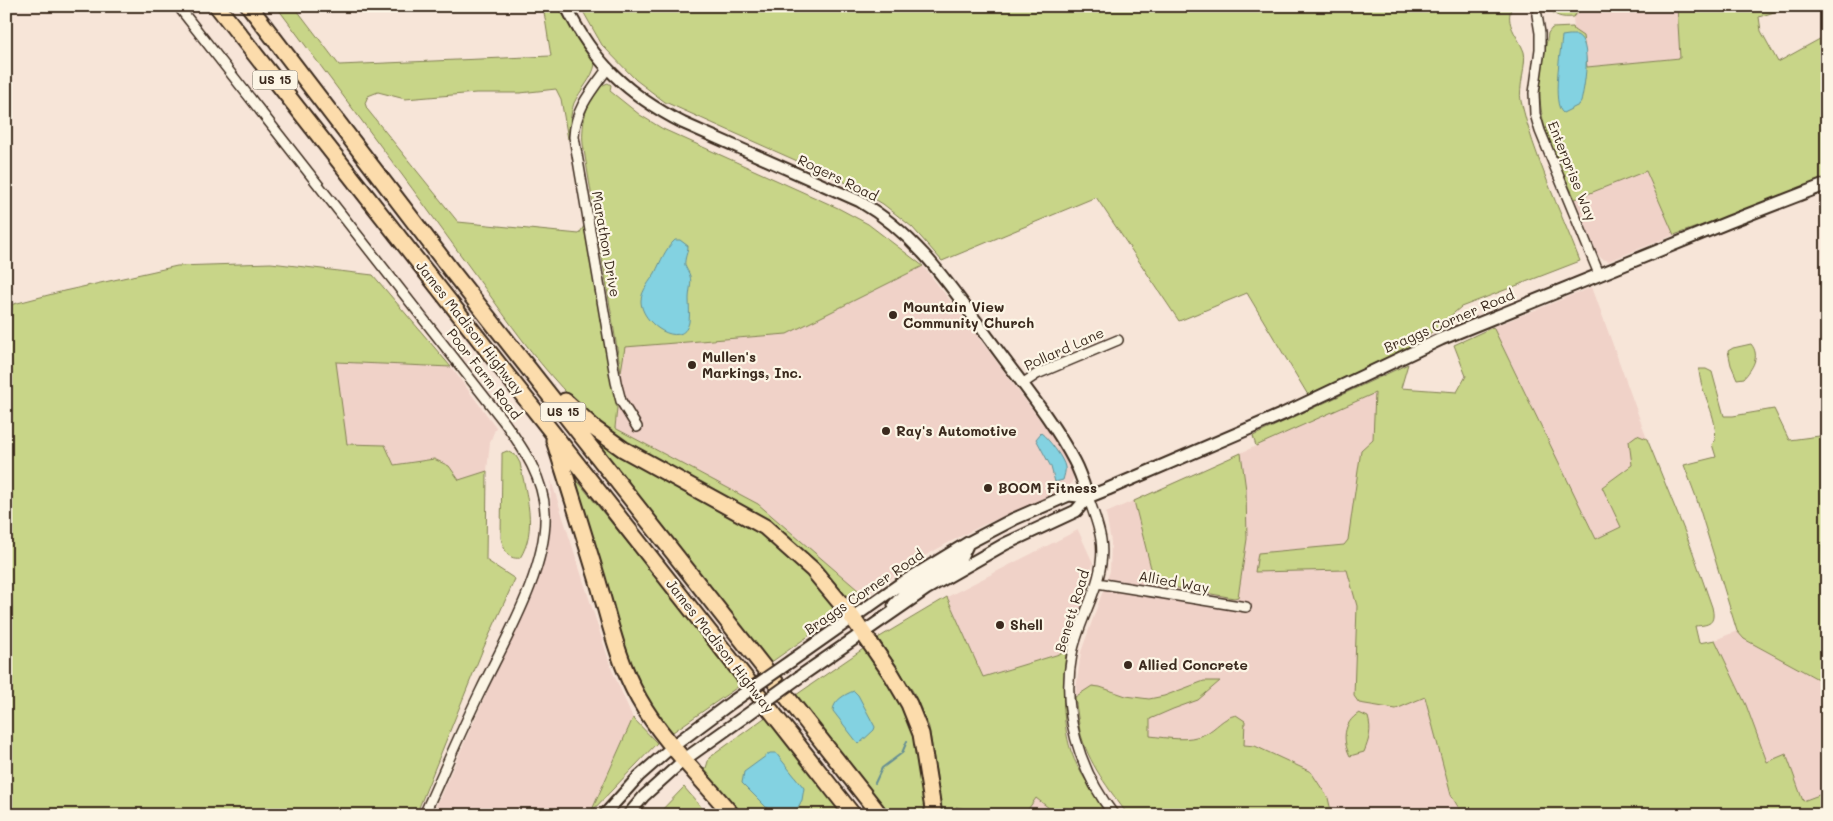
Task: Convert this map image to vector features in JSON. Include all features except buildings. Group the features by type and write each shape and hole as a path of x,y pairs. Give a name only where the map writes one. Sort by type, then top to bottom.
{"highway":[{"name":"James Madison Highway","path":"217,6 853,815"},
{"name":"James Madison Highway","path":"249,6 516,353 880,815"},
{"path":"516,353 581,417 609,440 640,460 764,527 813,570 852,617 901,689 915,719 925,753 934,815"},
{"path":"552,431 616,647 625,670 640,701 673,746 732,815"}],"main road":[{"name":"Braggs Corner Road","path":"684,760 926,589 984,555 1076,511 1088,497 1283,414 1427,345 1599,274 1827,184"},
{"name":"Braggs Corner Road","path":"673,746 852,617 899,585 968,543 1014,519 1069,495 1088,497"},
{"path":"881,619 906,591 962,556 968,543"}],"street":[{"name":"Poor Farm Road","path":"178,6 505,423 536,472 542,492 545,513 544,541 538,564 514,621 424,815"},
{"name":"Rogers Road","path":"566,6 583,39 608,68 640,98 662,112 843,193 876,211 907,236 934,265 1069,451 1088,497"},
{"name":"Enterprise Way","path":"1537,15 1540,49 1534,93 1535,114 1540,131 1599,274"},
{"name":"Marathon Drive","path":"608,68 581,107 574,137 616,382 621,400 637,427"},
{"name":"Pollard Lane","path":"1022,384 1037,374 1118,340"},
{"name":"Benett Road","path":"1088,497 1102,540 1102,552 1097,583 1079,628 1072,654 1069,700 1074,735 1088,772 1114,815"},
{"name":"Allied Way","path":"1097,583 1246,607"},
{"path":"604,815 639,776 673,746"},
{"path":"628,815 644,796 684,760"}],"shaded area":[{"path":"1585,6 1677,6 1680,58 1587,67 1586,51 1574,29 1573,17"},
{"path":"1646,171 1674,235 1609,261 1602,259 1598,255 1575,199"},
{"path":"923,266 1061,448 1073,469 1073,479 1065,490 983,525 948,543 921,558 865,596 758,504 615,428 624,347 787,334"},
{"path":"1592,287 1647,439 1637,435 1632,465 1602,487 1621,527 1596,539 1493,327"},
{"path":"335,362 451,367 496,427 490,442 487,471 459,480 449,466 434,459 393,465 385,445 346,444"},
{"name":"Allied Concrete","path":"1375,393 1396,708 1425,697 1451,795 1463,815 1332,815 1328,798 1311,772 1255,746 1080,732 1075,697 1081,652 1110,571 1111,542 1106,513"},
{"path":"551,480 612,670 633,718 589,815 432,815 546,557 550,529"},
{"path":"1078,530 1093,563 1086,595 1066,652 983,677 947,597"},
{"path":"1737,631 1744,639 1827,684 1827,792 1803,801 1767,762 1746,705 1715,640"},
{"path":"1036,797 1058,815 1024,815"}],"green space":[{"path":"276,6 294,6 339,65 551,56 543,6 557,6 595,64 592,74 574,103 568,139 561,99 556,89 520,93 476,93 405,99 378,92 368,96 365,103 367,109 458,222 579,234 584,226 617,408 615,428 758,504 865,596 855,598 845,596 829,575 761,515 619,440 572,399 551,376 512,326"},
{"path":"580,6 1512,6 1510,13 1511,24 1525,56 1520,96 1526,121 1580,261 1461,307 1420,342 1308,395 1247,293 1179,321 1096,197 942,261 912,227 883,204 851,185 665,102 636,80 602,45"},
{"path":"1548,6 1585,6 1573,17 1562,17 1556,15"},
{"path":"1677,6 1792,6 1759,17 1761,31 1778,62 1827,35 1827,177 1760,205 1674,235 1646,171 1575,199 1547,133 1543,119 1540,91 1548,33 1552,28 1573,27 1574,30 1583,36 1587,67 1680,58"},
{"path":"608,83 611,85 610,91 640,115 663,129 838,208 868,224 923,266 787,334 625,347 621,372 583,144 584,118 590,100 595,92"},
{"path":"271,263 373,275 451,367 336,362 347,444 385,445 394,465 434,459 449,466 459,480 487,471 486,560 515,579 483,649 416,815 6,815 6,306 177,266"},
{"path":"1493,327 1596,539 1621,527 1602,487 1632,465 1629,441 1637,435 1647,439 1691,547 1712,607 1712,620 1708,624 1695,626 1699,643 1715,640 1746,705 1767,762 1786,754 1803,801 1827,792 1827,815 1463,815 1451,795 1425,697 1396,709 1359,703 1354,696 1357,606 1347,570 1255,572 1258,553 1344,545 1348,540 1361,450 1373,439 1375,393 1256,446 1253,436 1408,364 1401,388 1457,392 1466,376 1454,345"},
{"path":"1751,344 1755,353 1754,362 1744,378 1737,379 1728,351"},
{"path":"1699,369 1706,369 1712,372 1724,416 1774,409 1789,440 1827,435 1827,684 1744,639 1737,631 1696,497 1684,465 1716,457 1712,444 1715,441 1716,432 1712,414 1702,387"},
{"path":"586,429 767,536 808,571 838,609 834,612 830,621 770,663"},
{"path":"507,451 516,456 520,463 529,512 528,535 520,558 509,555 501,538 502,453"},
{"path":"1241,453 1246,490 1247,539 1238,597 1234,598 1155,584 1134,501"},
{"path":"571,473 742,684 673,732 655,710 630,660"},
{"path":"947,597 983,677 1066,652 1064,702 1066,727 1071,751 1078,768 1109,813 1108,815 1058,815 1036,798 1024,815 994,815 956,807 957,815 943,815 929,727 914,693 878,638"},
{"path":"866,647 893,685 915,735 929,815 890,815 796,695"},
{"path":"1204,681 1220,681 1198,700 1150,719 1150,736 1178,739 1192,738 1209,732 1227,718 1236,715 1245,721 1244,745 1255,746 1311,772 1328,798 1332,815 1128,815 1088,754 1080,731 1075,697 1092,686 1126,696 1149,699 1164,696"},
{"path":"1359,713 1368,717 1370,726 1369,739 1364,752 1350,756 1345,738 1347,727"},
{"path":"767,716 845,815 740,815 723,797 701,769 706,768 709,758"},
{"path":"633,718 657,743 591,812"},
{"path":"684,787 708,815 657,815"}],"water":[{"path":"1577,35 1582,39 1585,47 1586,66 1581,102 1579,105 1563,113 1559,108 1557,89 1562,36"},
{"path":"675,240 680,240 688,246 685,265 691,281 689,322 685,330 679,334 671,334 662,331 647,318 641,300 668,247"},
{"path":"1041,433 1048,439 1064,463 1063,480 1055,482 1051,467 1036,439"},
{"path":"854,691 875,727 859,744 833,711 837,701"},
{"path":"770,753 776,753 804,788 802,800 794,815 774,815 742,783 744,772"}],"waterway":[{"path":"875,783 882,768 902,753 907,741"}],"place":[{"name":"Mountain View Community Church","path":"893,315"},
{"name":"Mullen's Markings, Inc.","path":"692,365"},
{"name":"Ray's Automotive","path":"886,431"},
{"name":"BOOM Fitness","path":"988,488"},
{"name":"Shell","path":"1000,625"},
{"name":"Allied Concrete","path":"1128,665"}]}
